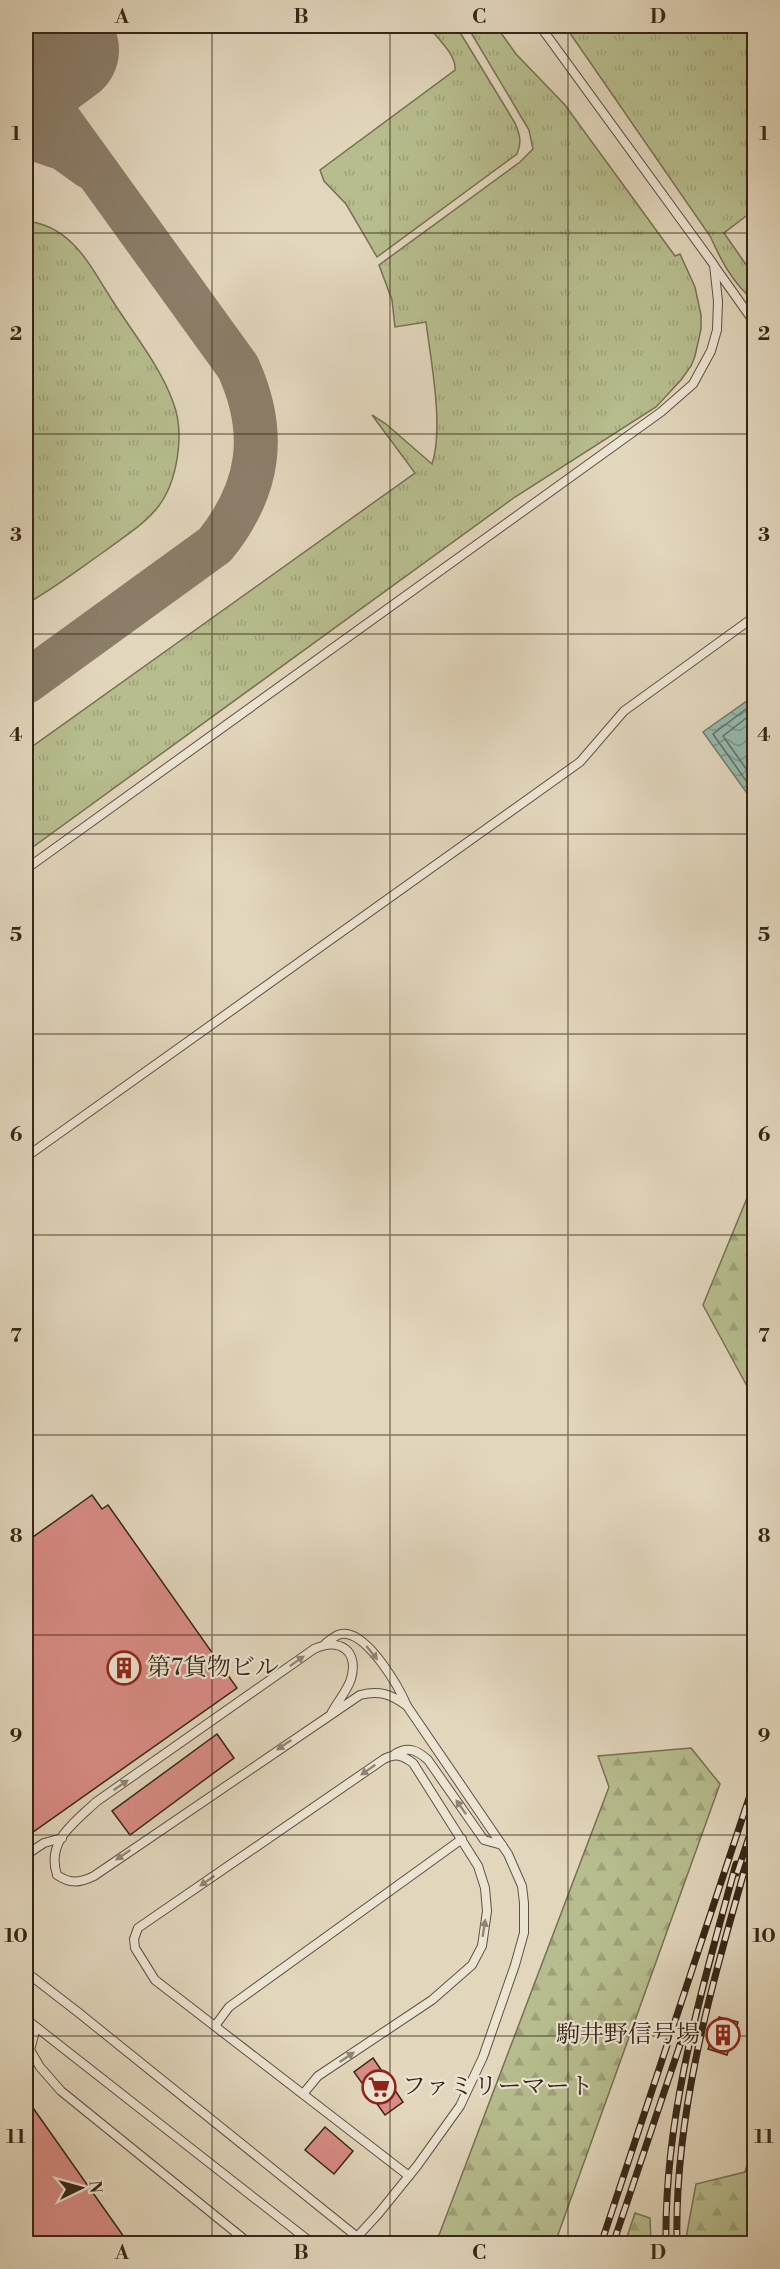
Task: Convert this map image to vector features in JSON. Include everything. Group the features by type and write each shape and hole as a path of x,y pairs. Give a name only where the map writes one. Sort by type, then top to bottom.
{"lane":[{"path":"540,26 754,322"},
{"path":"26,869 661,412 693,384 711,351 717,330 718,301 714,265"},
{"path":"26,1157 580,762 624,711 754,617"},
{"path":"348,2244 357,2237 409,2176 460,2106 483,2057 524,1933 522,1886 502,1845 407,1706 400,1689 361,1640 346,1634 338,1634 96,1802 70,1827 55,1847 53,1857 57,1875 74,1883 84,1881 360,1695 374,1692 398,1699 407,1706"},
{"path":"325,1644 336,1643 345,1647 350,1655 352,1667 351,1679 332,1712"},
{"path":"409,2176 155,1980 135,1947 134,1938 138,1928 384,1759 402,1749 414,1749 428,1760 484,1840 502,1845"},
{"path":"303,2094 318,2076 432,2000 471,1965 482,1946 487,1911 485,1888 478,1866 413,1763 395,1754"},
{"path":"26,1856 44,1844 62,1838"},
{"path":"215,2026 230,2007 462,1839"},
{"path":"26,1972 366,2244"},
{"path":"26,2019 313,2244"},
{"path":"26,2071 36,2027"},
{"path":"30,2050 40,2067 61,2091 250,2244"}],"green space":[{"path":"428,26 455,26 458,29 515,123 520,146 517,154 377,257 346,204 324,181 320,170 455,70 453,58"},
{"path":"467,26 496,26 516,54 565,105 675,256 680,254 695,287 701,315 701,329 691,366 656,407 515,497 26,852 26,751 415,473 372,415 386,424 432,464 437,414 426,322 395,327 392,300 379,265 520,162 533,149 529,130"},
{"path":"565,26 754,26 754,210 724,233 754,276 754,301 723,263 710,236"},
{"path":"26,221 56,230 78,249 87,261 146,350 168,389 177,414 179,442 175,470 158,507 140,525 105,551 26,604"},
{"path":"754,1181 754,1399 703,1305"},
{"path":"691,1748 720,1784 555,2243 436,2243 609,1787 598,1756"},
{"path":"754,2141 754,2243 685,2243 696,2184 745,2172"},
{"path":"635,2213 650,2218 651,2243 625,2243"}],"water":[{"path":"754,696 754,803 703,732"}],"building":[{"name":"第7貨物ビル","path":"92,1495 102,1509 108,1505 237,1688 26,1837 26,1542"},
{"path":"217,1734 234,1758 130,1835 112,1811"},
{"name":"駒井野信号場","path":"719,2017 738,2022 727,2055 708,2049"},
{"name":"ファミリーマート","path":"373,2058 403,2102 385,2115 354,2072"},
{"path":"26,2098 117,2227 129,2244 26,2244"},
{"path":"325,2127 353,2151 334,2174 305,2150"}],"taxiway":[{"path":"26,682 215,545 242,503 255,460 256,438 247,391 238,367 28,76"},
{"path":"26,136 64,149 89,167"}],"runway":[{"path":"26,78 64,50"}],"railway":[{"path":"601,2244 754,1783"},
{"path":"737,1873 754,1822"},
{"path":"666,2244 667,2195 678,2100 698,2005 736,1864"},
{"path":"677,2244 678,2195 688,2099 708,2005 746,1865"},
{"path":"613,2244 685,2030"}],"place":[{"name":"第7貨物ビル","path":"124,1668"},
{"name":"駒井野信号場","path":"723,2035"},
{"name":"ファミリーマート","path":"379,2087"}]}
